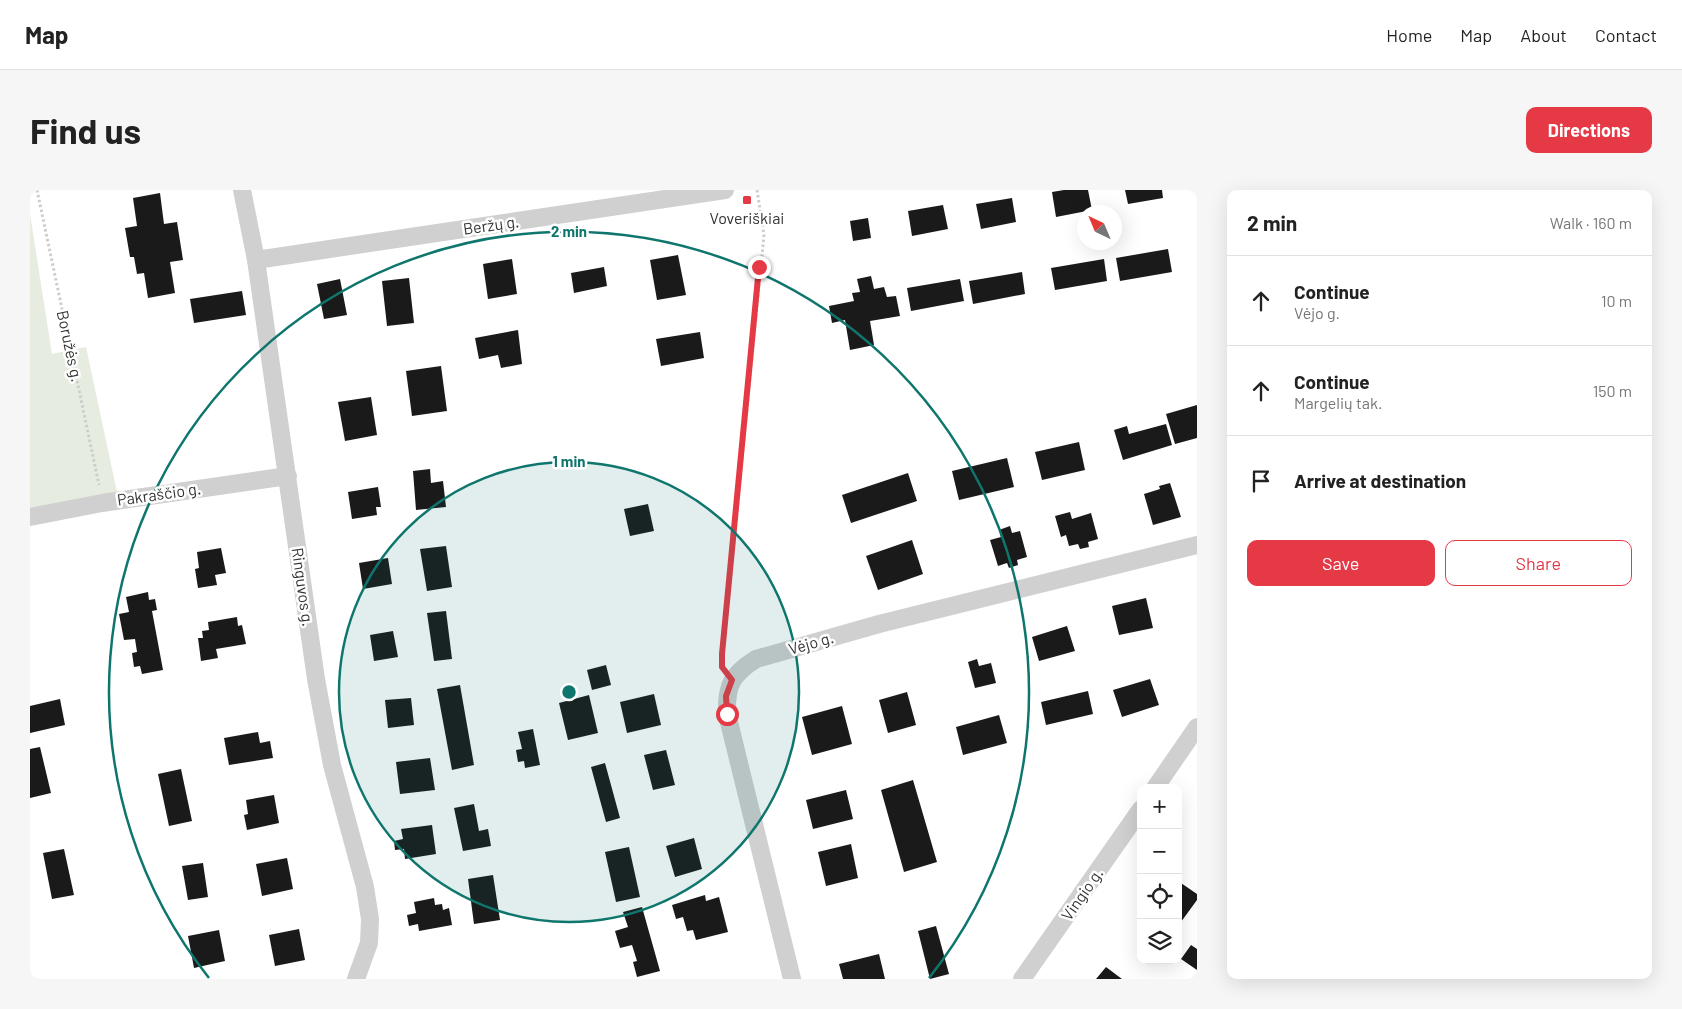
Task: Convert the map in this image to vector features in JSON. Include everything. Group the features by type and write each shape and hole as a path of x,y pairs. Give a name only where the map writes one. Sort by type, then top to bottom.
{"street":[{"name":"Ringuvos g.","path":"242,190 256,260 318,689 332,765 365,887 370,919 369,943 356,979"},
{"name":"Beržų g.","path":"256,260 725,190"},
{"name":"Pakraščio g.","path":"30,517 102,503 288,476"},
{"name":"Vėjo g.","path":"732,680 741,669 756,659 888,622 1197,546"},
{"path":"732,680 726,696 727,714 792,979"},
{"path":"1159,784 1197,727"},
{"name":"Vingio g.","path":"1022,979 1137,815"}],"path":[{"name":"Boružės g.","path":"37,190 102,503"},
{"path":"732,680 722,667 722,654 764,235 757,190"}],"shaded area":[{"path":"30,214 52,354 86,347 117,492 30,508"}],"building":[{"path":"1088,190 1091,205 1077,205 1077,213 1056,217 1052,192"},
{"path":"1125,190 1162,190 1163,198 1128,204"},
{"path":"160,193 164,224 177,222 183,260 170,262 175,293 148,298 144,273 137,274 134,257 130,257 125,228 137,226 133,198"},
{"path":"1012,198 1016,222 981,229 976,204"},
{"path":"943,205 948,229 912,236 908,211"},
{"path":"868,218 871,238 853,241 850,221"},
{"path":"1168,249 1172,272 1120,281 1116,258"},
{"path":"678,255 686,295 657,300 650,260"},
{"path":"512,259 517,294 488,299 483,264"},
{"path":"1104,259 1107,281 1055,290 1051,268"},
{"path":"604,267 607,286 574,293 571,273"},
{"path":"1022,272 1025,294 973,304 969,281"},
{"path":"871,276 874,289 884,287 887,297 896,296 900,316 870,321 874,345 850,350 845,320 832,323 829,306 854,301 852,293 860,292 857,279"},
{"path":"409,278 414,323 387,326 382,281"},
{"path":"340,279 347,315 324,319 317,284"},
{"path":"960,279 964,301 911,311 907,288"},
{"path":"242,291 246,315 194,323 190,299"},
{"path":"518,330 522,364 501,368 498,355 479,359 475,338"},
{"path":"700,332 704,358 661,366 656,339"},
{"path":"441,366 447,411 412,416 406,371"},
{"path":"371,397 377,435 345,441 338,402"},
{"path":"1197,405 1197,438 1175,444 1166,414"},
{"path":"1166,424 1172,445 1123,460 1114,430 1127,426 1129,434"},
{"path":"1079,442 1085,470 1042,480 1035,452"},
{"path":"1007,458 1014,487 959,500 952,471"},
{"path":"430,469 431,483 443,481 446,507 416,510 413,471"},
{"path":"908,473 917,501 851,523 842,495"},
{"path":"1170,483 1181,517 1153,525 1144,494 1160,489 1159,486"},
{"path":"378,487 381,507 376,507 377,515 352,519 348,492"},
{"path":"648,504 654,531 630,536 624,509"},
{"path":"1070,512 1072,519 1091,513 1098,539 1088,542 1089,547 1080,549 1078,544 1069,546 1066,535 1061,537 1055,516"},
{"path":"1010,526 1012,533 1020,531 1027,557 1017,560 1018,565 1009,568 1007,563 998,566 990,540 1001,537 999,530"},
{"path":"912,540 923,574 878,590 866,556"},
{"path":"446,546 452,587 427,591 420,549"},
{"path":"221,548 226,573 215,575 217,585 198,588 195,569 199,568 197,552"},
{"path":"388,558 392,584 363,589 359,563"},
{"path":"148,592 149,600 155,599 157,610 152,611 163,670 142,674 140,666 134,667 132,653 137,652 135,639 124,640 119,614 129,612 126,597"},
{"path":"1146,598 1153,628 1119,635 1112,606"},
{"path":"446,611 452,659 434,661 427,613"},
{"path":"237,617 238,626 242,625 246,644 216,649 218,658 201,661 198,638 203,638 202,631 209,630 208,622"},
{"path":"1067,626 1075,651 1039,661 1032,637"},
{"path":"393,631 398,657 374,661 370,635"},
{"path":"977,659 979,666 991,663 996,683 975,688 968,662"},
{"path":"606,665 611,685 592,690 587,670"},
{"path":"1150,679 1159,705 1122,717 1113,690"},
{"path":"460,685 474,765 452,770 437,689"},
{"path":"1088,691 1093,714 1046,725 1041,702"},
{"path":"907,692 916,725 888,733 879,700"},
{"path":"654,694 661,725 627,733 620,702"},
{"path":"589,695 598,733 568,740 559,703"},
{"path":"411,698 414,725 388,728 385,700"},
{"path":"60,699 65,725 30,733 30,706"},
{"path":"842,706 852,744 812,755 802,717"},
{"path":"999,715 1007,743 963,755 956,727"},
{"path":"533,729 540,765 525,768 524,761 518,762 516,750 522,749 518,732"},
{"path":"258,732 260,743 270,741 273,758 229,765 224,738"},
{"path":"40,747 51,793 30,798 30,749"},
{"path":"666,750 675,785 653,790 644,755"},
{"path":"430,758 435,790 400,794 396,762"},
{"path":"605,763 620,818 606,822 591,767"},
{"path":"181,769 192,821 169,826 158,774"},
{"path":"913,780 937,862 904,872 881,790"},
{"path":"846,790 853,819 813,829 806,800"},
{"path":"274,795 279,823 247,830 244,815 248,814 246,800"},
{"path":"474,804 479,831 488,829 491,846 463,851 454,808"},
{"path":"432,825 436,854 405,859 404,849 395,850 394,841 403,839 401,829"},
{"path":"694,838 702,869 675,877 666,846"},
{"path":"851,844 858,878 826,886 818,852"},
{"path":"629,847 640,897 616,902 605,852"},
{"path":"64,849 74,895 52,899 43,853"},
{"path":"287,858 293,889 262,896 256,864"},
{"path":"203,863 208,897 188,900 182,866"},
{"path":"493,875 500,920 474,924 468,879"},
{"path":"1182,884 1197,894 1197,900 1182,921"},
{"path":"705,895 706,901 719,897 728,932 696,940 693,930 687,931 683,917 676,919 672,905"},
{"path":"434,898 435,905 442,904 443,910 449,908 452,925 419,931 418,924 409,926 407,915 416,913 414,902"},
{"path":"642,907 660,971 637,977 633,962 637,961 632,945 620,948 615,931 628,927 623,912"},
{"path":"936,926 949,974 930,979 918,931"},
{"path":"299,929 305,960 275,966 269,935"},
{"path":"219,930 225,961 194,968 188,936"},
{"path":"1191,945 1197,949 1197,970 1182,960"},
{"path":"879,954 885,979 843,979 839,964"},
{"path":"1106,967 1122,979 1096,979"}],"place":[{"name":"Voveriškiai","path":"747,200"}],"route":[{"path":"727,714 726,696 732,680 722,667 722,654 759,267"}]}
